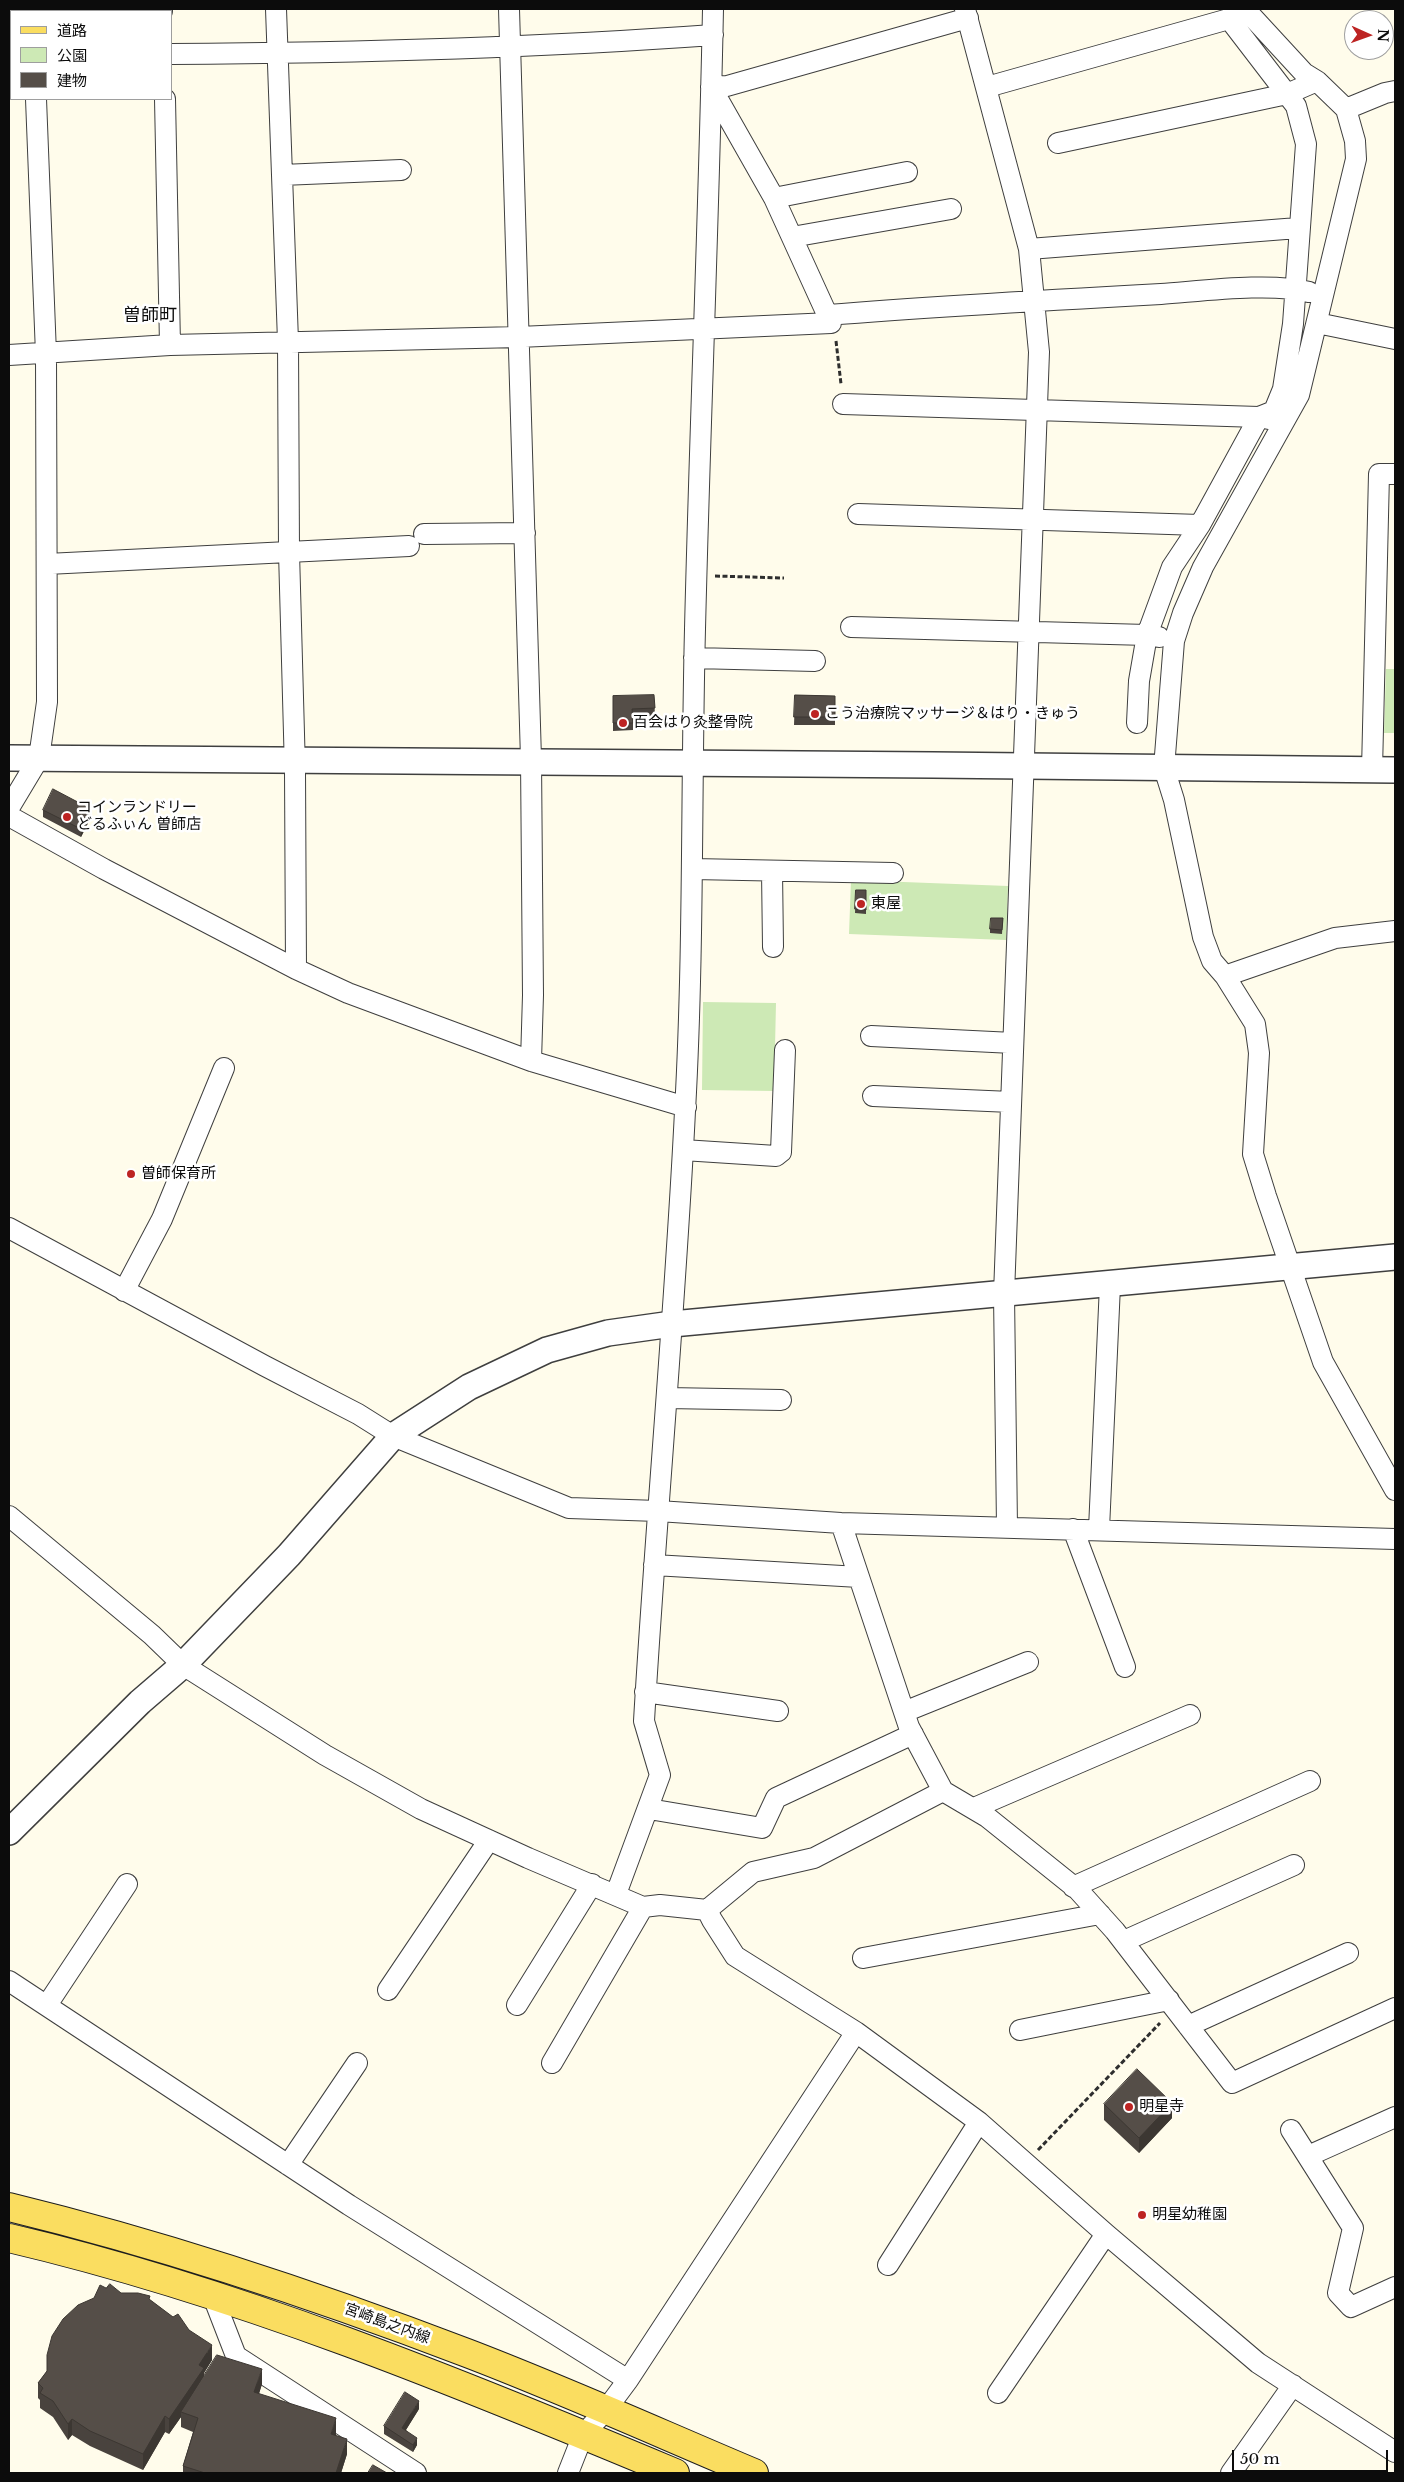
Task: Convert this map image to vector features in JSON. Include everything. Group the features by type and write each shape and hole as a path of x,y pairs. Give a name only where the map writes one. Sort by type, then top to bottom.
{"main road":[{"name":"宮崎島之内線","path":"9,2207 118,2235 320,2299 470,2354 754,2473"},
{"name":"宮崎島之内線","path":"9,2238 212,2294 460,2383 675,2473"}],"street":[{"path":"276,9 288,341 289,552 295,758 296,969"},
{"path":"510,9 531,759 533,995 531,1061"},
{"path":"616,1894 660,1775 644,1721 686,1107 693,869 692,764 696,575 706,328 714,9"},
{"path":"711,87 727,86 967,14 1029,249 1036,300 1039,352 1004,1294 1007,1528"},
{"path":"987,87 1241,14"},
{"path":"1241,14 1346,109 1355,141 1356,159 1299,395 1203,566 1183,613 1174,641 1164,768 1174,800 1203,936 1212,961 1225,976 1255,1024 1259,1053 1253,1154 1323,1362 1395,1490"},
{"path":"1137,723 1139,681 1147,635 1172,567 1200,525 1259,417 1274,412 1283,389 1293,324 1298,228 1306,144 1296,106 1287,94 1241,14"},
{"path":"172,54 510,46 713,35"},
{"path":"1058,143 1287,94 1317,81"},
{"path":"711,87 774,198 829,319"},
{"path":"1346,109 1385,93 1395,91"},
{"path":"9,808 39,758 47,702 46,354 36,100"},
{"path":"165,100 170,345"},
{"path":"282,175 400,170"},
{"path":"774,198 907,172"},
{"path":"792,236 952,209"},
{"path":"1029,249 1298,228"},
{"path":"9,355 170,345 519,337 706,328 829,319 929,306 1231,290 1296,289 1323,296"},
{"path":"1317,323 1395,339"},
{"path":"843,404 1259,417 1283,424"},
{"path":"9,758 531,759 692,764 1024,765 1384,770 1379,474 1395,474"},
{"path":"858,514 1033,518 1200,525"},
{"path":"47,564 289,552 416,540 525,533"},
{"path":"851,627 1147,635 1174,641"},
{"path":"694,658 815,661"},
{"path":"9,816 104,869 296,969 348,993 531,1061 686,1107"},
{"path":"693,869 893,873"},
{"path":"772,871 772,948"},
{"path":"1225,976 1335,938 1395,930"},
{"path":"871,1036 1013,1043"},
{"path":"683,1150 776,1156 781,1152 785,1050"},
{"path":"124,1291 162,1219 224,1068"},
{"path":"873,1096 1011,1102"},
{"path":"9,1228 124,1291 358,1414 393,1436 569,1508 658,1511 842,1523 1395,1538"},
{"path":"9,1832 140,1702 183,1665 290,1555 393,1436 469,1387 548,1350 608,1333 672,1324 1110,1285 1395,1257"},
{"path":"1099,1529 1110,1285"},
{"path":"667,1398 781,1400"},
{"path":"9,1516 152,1635 183,1665 325,1755 421,1809 643,1907 660,1905 707,1910 753,1872 814,1858 943,1791"},
{"path":"842,1523 904,1712 913,1734 943,1791 974,1808 1073,1886 1124,1942 1232,2083 1395,2008"},
{"path":"1073,1529 1125,1667"},
{"path":"654,1565 859,1577"},
{"path":"904,1712 1028,1662"},
{"path":"645,1692 778,1711"},
{"path":"974,1808 1190,1715"},
{"path":"649,1809 762,1828 776,1798 913,1734"},
{"path":"1073,1886 1310,1781"},
{"path":"388,1990 490,1840"},
{"path":"1124,1942 1294,1865"},
{"path":"46,2005 127,1884"},
{"path":"517,2004 592,1884"},
{"path":"552,2063 643,1907"},
{"path":"707,1910 735,1956 856,2032 979,2122 1106,2234 1258,2362 1395,2452"},
{"path":"863,1958 1100,1914"},
{"path":"1188,2026 1348,1953"},
{"path":"9,1981 348,2205 628,2380"},
{"path":"1020,2030 1172,2004"},
{"path":"568,2473 583,2435 605,2411 628,2380 856,2032"},
{"path":"288,2165 357,2063"},
{"path":"1308,2156 1395,2117"},
{"path":"888,2264 979,2122"},
{"path":"1292,2130 1353,2228 1338,2293 1352,2307 1395,2288"},
{"path":"998,2393 1106,2234"},
{"path":"212,2294 236,2356 416,2473"},
{"path":"1231,2473 1293,2385"}],"path":[{"path":"829,319 836,336 843,404"},
{"path":"696,575 784,578"},
{"path":"1026,2163 1172,2004"}],"green space":[{"path":"1386,669 1395,669 1395,733 1384,733"},
{"path":"851,880 1008,886 1006,940 849,934"},
{"path":"703,1002 776,1003 774,1091 702,1090"}],"building":[{"path":"654,695 655,708 632,709 633,723 613,723 613,696"},
{"name":"こう治療院マッサージ＆はり・きゅう","path":"795,695 835,696 835,717 794,717"},
{"name":"コインランドリー どるふぃん 曽師店","path":"53,789 91,809 81,829 43,810"},
{"name":"東屋","path":"856,890 866,890 866,910 855,909"},
{"path":"991,918 1003,918 1002,930 990,929"},
{"path":"1137,2069 1172,2103 1139,2138 1104,2104"},
{"path":"110,2284 121,2293 138,2293 150,2296 149,2299 173,2317 178,2314 189,2330 212,2345 199,2365 204,2368 169,2419 165,2416 143,2454 90,2431 72,2419 68,2424 53,2401 40,2393 43,2388 38,2383 47,2371 47,2355 52,2336 63,2319 78,2305 94,2298 100,2285 106,2288"},
{"path":"217,2355 262,2369 254,2392 336,2418 331,2434 347,2439 336,2473 205,2473 183,2466 198,2418 181,2412"},
{"path":"405,2392 419,2401 402,2428 417,2438 413,2445 384,2426"},
{"path":"373,2465 387,2473 368,2473"}],"place":[{"name":"こう治療院マッサージ＆はり・きゅう","path":"815,714"},
{"name":"百会はり灸整骨院","path":"623,723"},
{"name":"コインランドリー どるふぃん 曽師店","path":"67,817"},
{"name":"東屋","path":"861,904"},
{"name":"曽師保育所","path":"131,1174"},
{"name":"明星寺","path":"1129,2107"},
{"name":"明星幼稚園","path":"1142,2215"}],"district":[{"name":"曽師町","path":"150,316"}]}
